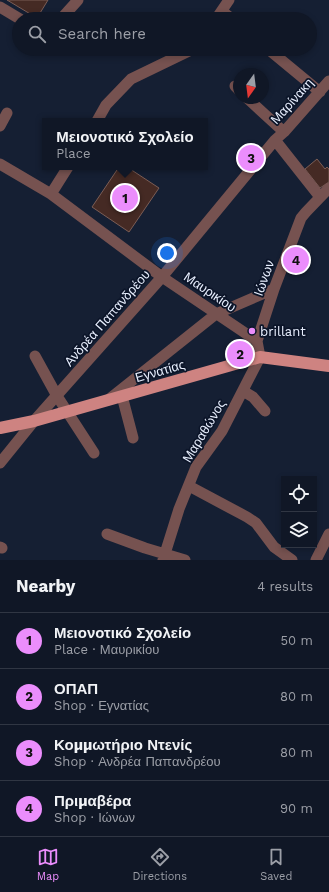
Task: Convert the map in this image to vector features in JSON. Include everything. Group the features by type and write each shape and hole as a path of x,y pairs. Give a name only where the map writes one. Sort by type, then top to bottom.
{"main road":[{"name":"Εγνατίας","path":"0,428 34,421 260,357 329,366"}],"street":[{"path":"67,12 78,0"},
{"path":"221,12 229,0"},
{"path":"0,7 12,14"},
{"path":"99,118 106,105 131,79 179,56"},
{"path":"276,56 320,92"},
{"name":"Μαρίνακη","path":"275,140 284,132 329,81"},
{"path":"254,104 284,132"},
{"path":"0,126 7,114"},
{"path":"275,140 320,197"},
{"name":"Ανδρέα Παπανδρέου","path":"0,463 34,421 162,277 275,140"},
{"name":"Μαυρικίου","path":"0,164 51,194 162,277 258,341"},
{"path":"51,194 66,170"},
{"name":"Ιώνων","path":"258,341 274,289 302,217 329,188"},
{"path":"106,401 216,314 274,289"},
{"path":"258,341 260,357"},
{"path":"35,356 57,396 94,453"},
{"name":"Μαραθώνος","path":"164,557 179,509 198,464 222,431 260,357"},
{"path":"243,391 253,397 266,411"},
{"path":"122,396 132,438"},
{"path":"189,486 256,523 274,547 292,560"},
{"path":"107,534 164,557 186,560"},
{"path":"316,560 329,534"}],"building":[{"path":"7,0 48,0 41,12 27,12"},
{"path":"317,159 325,169 327,167 329,169 329,182 320,188 305,169"},
{"path":"117,170 132,170 159,188 129,232 92,207"}],"place":[{"name":"Κομμωτήριο Ντενίς","path":"251,158"},
{"name":"Μειονοτικό Σχολείο","path":"125,198"},
{"name":"Πριμαβέρα","path":"296,260"},
{"name":"brillant","path":"252,331"},
{"name":"ΟΠΑΠ","path":"240,354"}]}
